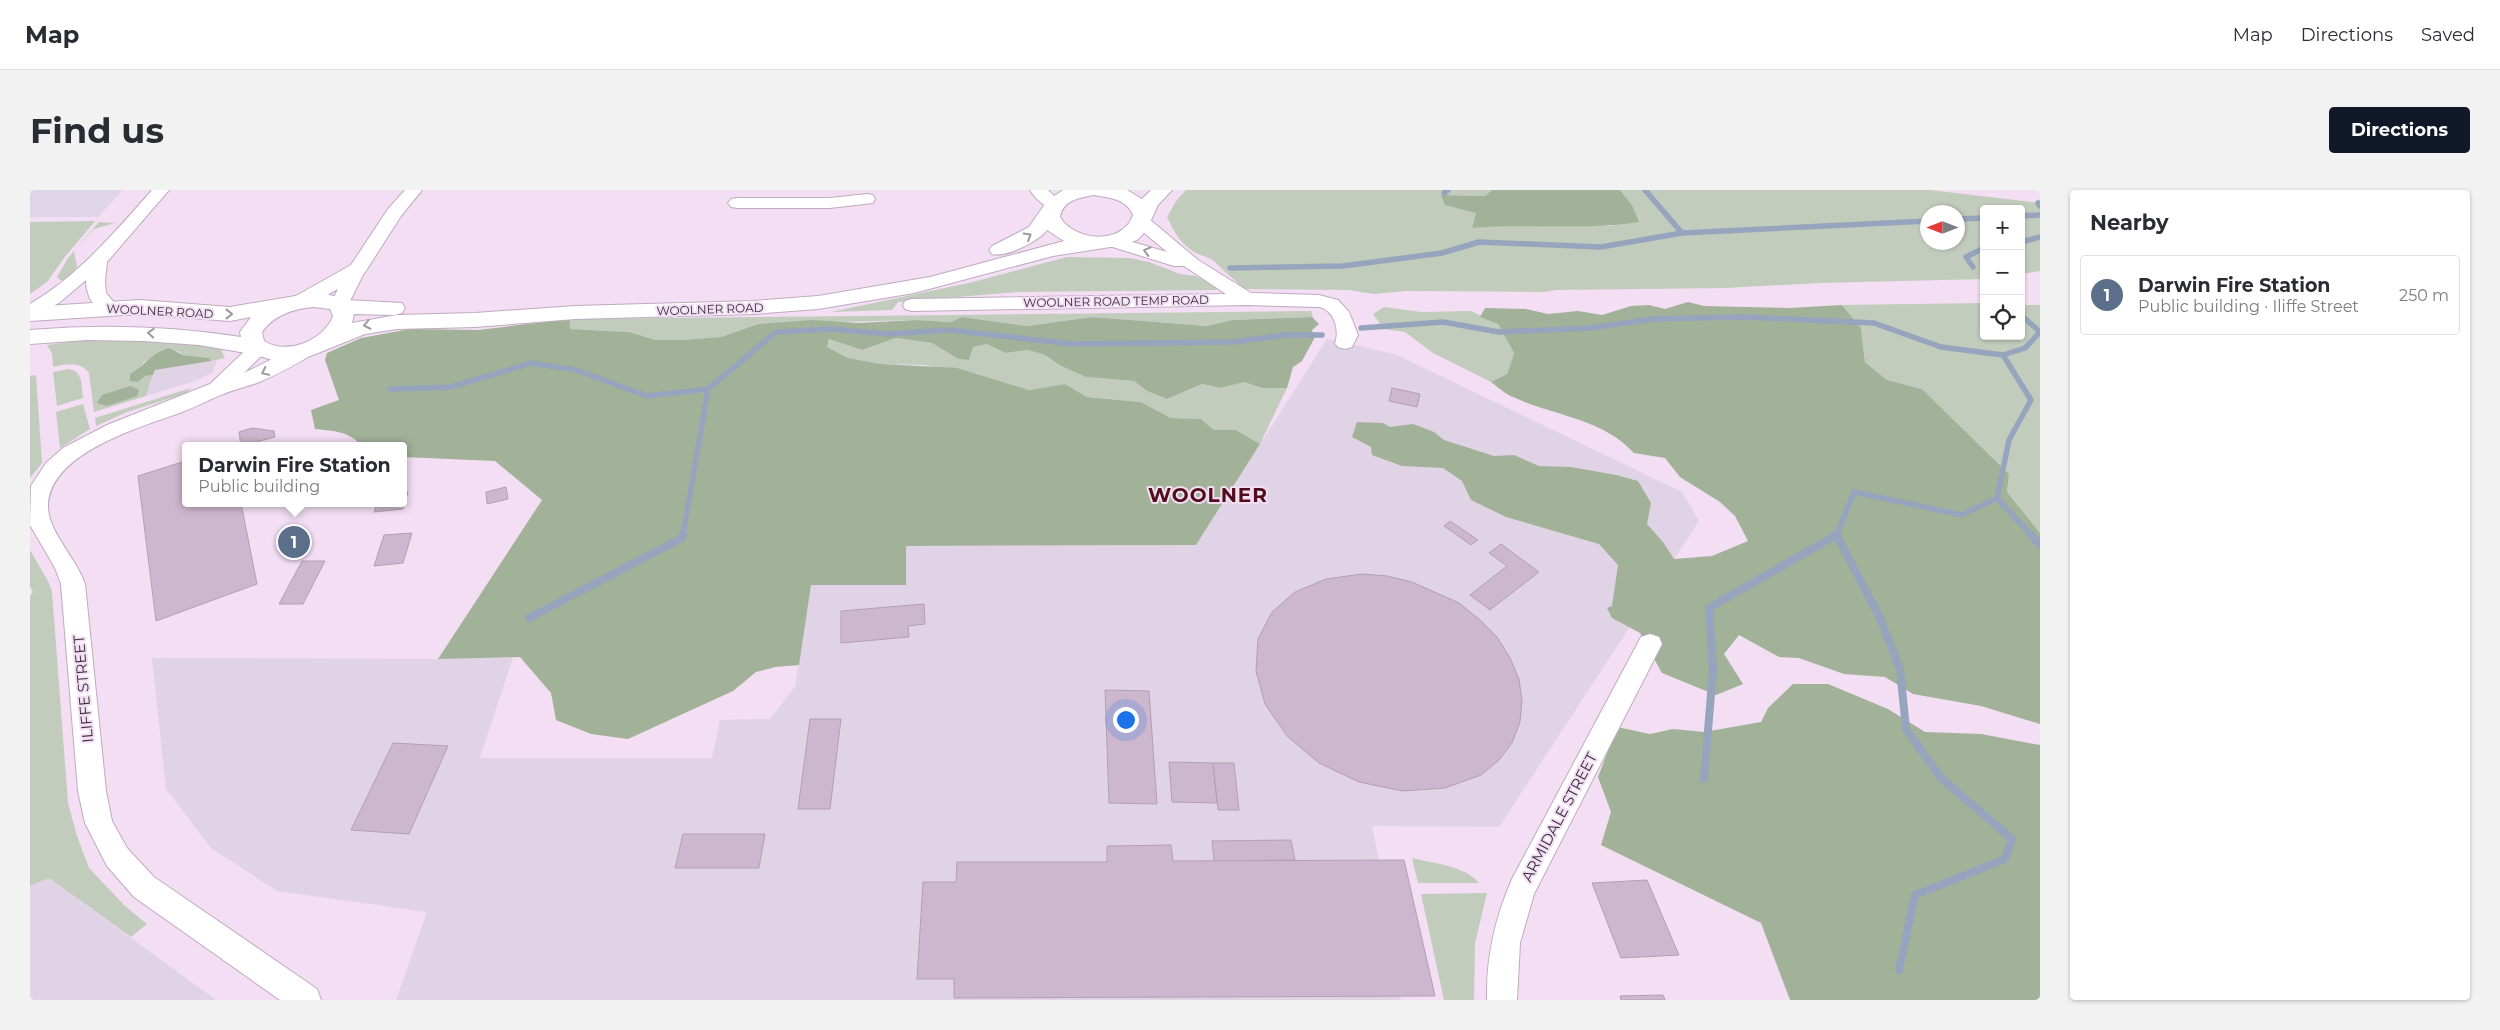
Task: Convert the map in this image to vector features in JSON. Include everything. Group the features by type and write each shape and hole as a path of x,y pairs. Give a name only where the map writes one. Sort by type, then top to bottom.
{"main road":[{"path":"1089,190 1068,195 1052,209 1053,224 1064,234 1077,240 1104,242"},
{"path":"1099,190 1105,190 1132,199 1139,206 1143,218"},
{"path":"1143,218 1150,202 1162,190"},
{"name":"WOOLNER ROAD","path":"30,313 140,308 230,314 295,302 323,300 340,306 725,301 800,294 887,281 968,261 997,251 1031,234 1041,227 1052,209"},
{"name":"WOOLNER ROAD","path":"30,337 123,332 202,337 279,354 314,346 350,329 397,321 462,320 566,312 722,310 800,305 893,291 977,271 1060,246 1104,242 1129,236 1138,229 1143,218"},
{"path":"256,348 251,339 255,326 269,313 295,302"},
{"path":"314,346 332,336 343,322 344,316 340,306"},
{"path":"58,311 60,317 67,322 123,332"}],"street":[{"path":"30,313 64,289 98,261 161,190"},
{"path":"340,306 353,277 394,213 414,190"},
{"path":"1038,190 1052,209"},
{"path":"737,204 784,197 830,203 867,199"},
{"path":"1143,218 1171,248 1247,299"},
{"path":"1104,242 1168,257 1209,275"},
{"path":"295,302 330,286 365,260"},
{"path":"98,261 95,280 96,292 98,299 109,308"},
{"path":"58,311 64,289"},
{"name":"WOOLNER ROAD TEMP ROAD","path":"912,305 1247,299 1328,301 1336,306 1348,335 1345,343"},
{"name":"ILIFFE STREET","path":"306,1000 144,887 118,857 99,824 92,791 70,574 46,533 38,514 38,498 43,486 54,470 76,450 113,428 184,404 211,391 257,375 314,346"},
{"name":"ILIFFE STREET","path":"211,391 256,348"},
{"name":"ARMIDALE STREET","path":"1502,1000 1502,958 1507,929 1522,889 1650,644"}],"shaded area":[{"path":"30,190 123,190 98,217 30,217"},
{"path":"1327,339 1395,354 1682,492 1699,521 1499,827 1372,826 1379,860 1404,860 1435,996 1400,996 1401,1000 396,1000 427,912 277,891 211,848 166,789 152,658 438,659 513,657 480,758 712,758 720,720 770,719 795,687 811,585 906,585 906,546 1196,545"},
{"path":"217,360 213,372 195,381 146,396 155,370"},
{"path":"49,878 216,1000 30,1000 30,886"}],"green space":[{"path":"1186,190 1492,190 1485,196 1441,195 1476,213 1472,228 1497,226 1612,226 1632,205 1620,190 1930,190 2040,203 2040,271 2025,273 2025,205 1980,205 1980,279 1820,283 1725,288 1557,290 1544,292 1406,291 1374,294 1348,290 1243,289 1214,261 1186,246 1178,238 1167,217 1176,201"},
{"path":"1492,190 1620,190 1632,205 1639,222 1576,227 1514,226 1472,228 1476,213 1445,205 1441,195 1485,196"},
{"path":"95,221 47,282 30,294 30,222"},
{"path":"99,222 115,223 94,229 75,250"},
{"path":"74,251 77,267 65,280 60,280 57,277"},
{"path":"1067,257 1130,258 1149,262 1180,274 1196,276 1217,287 1217,290 1017,292 898,302 892,310 831,312 973,282"},
{"path":"1688,302 1704,306 1789,308 1842,305 1861,328 1865,362 1887,380 1922,389 2009,474 2007,492 2040,533 2040,724 1981,706 1913,694 1885,677 1844,674 1799,658 1779,657 1739,635 1724,654 1743,684 1716,695 1662,673 1640,633 1612,618 1607,608 1612,606 1618,565 1599,544 1506,517 1471,500 1462,481 1443,468 1402,466 1372,455 1371,447 1352,437 1357,422 1383,423 1390,427 1413,424 1434,432 1444,440 1494,456 1514,455 1539,466 1571,467 1638,481 1651,503 1647,524 1663,542 1674,559 1712,556 1748,541 1735,516 1720,502 1680,477 1665,458 1634,453 1607,432 1577,419 1513,397 1491,382 1507,374 1514,353 1498,324 1480,317 1485,308 1526,309 1548,314 1578,311 1602,315 1631,306 1649,305 1665,309"},
{"path":"1980,303 1980,340 2025,340 2025,305 2040,305 2040,533 2007,492 2009,474 1922,389 1887,380 1865,362 1861,328 1842,305"},
{"path":"1384,307 1421,312 1471,311 1498,324 1514,353 1507,374 1491,382 1433,353 1405,332 1384,329 1373,314"},
{"path":"1311,311 1313,317 1232,320 1207,326 1092,317 1027,326 962,317 951,322 916,320 758,324 721,337 682,340 656,340 629,332 569,329 569,319"},
{"path":"962,317 1027,326 1092,317 1207,326 1232,320 1312,317 1319,324 1312,330 1314,339 1302,361 1293,367 1287,388 1262,388 1244,382 1221,388 1202,384 1167,399 1147,391 1134,381 1086,377 1061,366 1045,355 1028,350 1005,353 987,344 973,347 969,360 958,359 932,343 896,338 862,350 829,339 827,347 848,358 881,364 957,368 1029,390 1065,384 1087,397 1141,402 1171,418 1201,419 1214,430 1236,430 1260,444 1196,545 906,546 906,585 811,585 799,665 775,667 756,672 733,691 628,739 591,734 556,720 551,693 520,657 438,659 542,500 495,461 407,457 407,442 358,442 352,437 335,431 315,429 311,410 339,400 325,360 327,353 361,338 410,329 478,330 569,319 570,329 629,332 656,340 682,340 721,337 758,324 812,320 859,323 916,320 951,322"},
{"path":"99,338 196,343 219,349 225,358 211,361 208,358 183,355 178,351 144,362 139,369 138,382 145,376 153,375 146,396 94,412 89,373 77,365 68,364 53,367 52,353 47,345"},
{"path":"896,338 932,343 958,359 969,360 973,346 987,344 1005,353 1028,350 1045,355 1061,366 1086,377 1134,381 1147,391 1167,399 1202,384 1221,388 1244,382 1262,388 1287,388 1260,444 1236,430 1214,430 1201,419 1171,418 1141,402 1087,397 1065,384 1029,390 925,365 881,364 848,358 827,347 829,339 862,350"},
{"path":"169,348 183,355 209,358 211,361 155,370 153,375 145,376 138,382 130,381 130,374 157,353"},
{"path":"68,369 77,373 81,379 83,398 57,406 53,372"},
{"path":"36,375 42,463 30,478 30,376"},
{"path":"130,386 139,390 137,396 107,406 97,403 102,395"},
{"path":"191,388 186,393 127,412 96,426 95,418"},
{"path":"83,404 90,429 60,448 56,412"},
{"path":"30,550 49,583 52,592 68,803 77,836 89,868 124,905 147,924 131,937 49,878 30,886 30,596 33,592 30,587"},
{"path":"1793,684 1828,684 1888,709 1925,732 1981,734 2040,745 2040,1000 1790,1000 1761,923 1601,845 1611,812 1598,777 1617,727 1650,734 1673,729 1704,732 1761,722 1768,708"},
{"path":"1412,858 1457,869 1465,872 1479,883 1418,883"},
{"path":"1487,893 1475,943 1474,1000 1444,1000 1421,894"}],"building":[{"path":"1392,388 1420,394 1417,407 1389,401"},
{"path":"252,428 274,431 275,437 256,442 240,442 239,432"},
{"path":"182,462 182,507 242,507 257,584 156,621 138,476"},
{"path":"506,487 508,499 487,504 486,492"},
{"path":"376,507 404,507 403,509 374,512"},
{"path":"1450,521 1478,540 1471,545 1444,526"},
{"path":"412,533 403,563 374,566 384,535"},
{"path":"1501,544 1539,572 1490,610 1470,595 1507,566 1489,553"},
{"path":"302,561 325,561 303,604 279,604"},
{"path":"1362,574 1387,576 1412,582 1459,603 1497,637 1510,658 1519,679 1522,701 1520,722 1512,743 1499,760 1481,775 1445,788 1403,791 1359,782 1319,763 1287,736 1265,704 1256,671 1258,639 1272,612 1295,592 1326,579"},
{"path":"924,604 925,624 908,626 909,637 841,643 841,611"},
{"path":"1105,690 1149,691 1157,804 1109,803"},
{"path":"810,719 841,719 830,809 798,809"},
{"path":"393,743 448,746 409,834 351,830"},
{"path":"1169,762 1213,763 1217,803 1172,802"},
{"path":"1213,763 1234,763 1239,810 1218,810"},
{"path":"683,834 765,834 759,868 675,868"},
{"path":"1291,840 1295,860 1214,861 1212,841"},
{"path":"1171,845 1173,861 1404,860 1435,996 954,998 954,979 917,979 923,882 956,882 957,862 1107,862 1107,846"},
{"path":"1647,880 1679,955 1621,958 1592,883"},
{"path":"1663,995 1665,1000 1621,1000 1620,996"}],"waterway":[{"path":"1444,193 1448,190"},
{"path":"1645,190 1682,233"},
{"path":"2025,216 2040,215"},
{"path":"1965,219 1980,218"},
{"path":"1682,233 1920,221"},
{"path":"1230,268 1343,266 1442,253 1479,242 1601,247 1682,233"},
{"path":"2025,241 2040,237"},
{"path":"1973,267 1966,257 1980,250"},
{"path":"1361,328 1443,322 1499,332 1590,328 1653,319 1743,317 1874,323 1941,347 2003,355"},
{"path":"2003,355 2025,348 2040,332 2025,319"},
{"path":"708,389 776,332 832,329 888,334 949,330 1072,344 1233,342 1286,335 1322,335"},
{"path":"1997,498 2009,440 2031,400 2003,355"},
{"path":"390,389 451,387 531,363 576,370 647,396 708,389"},
{"path":"683,535 708,389"},
{"path":"1837,534 1854,492 1962,515 1997,498"},
{"path":"1997,498 2031,535"},
{"path":"529,618 682,538 683,534"},
{"path":"1704,779 1713,670 1709,608 1837,534"},
{"path":"2030,534 2040,545"},
{"path":"1837,536 1879,616 1900,669 1906,729 1941,778 2012,839 2005,859 1915,895 1899,970"}],"place":[{"name":"Darwin Fire Station","path":"294,542"}],"district":[{"name":"WOOLNER","path":"1208,495"}]}
